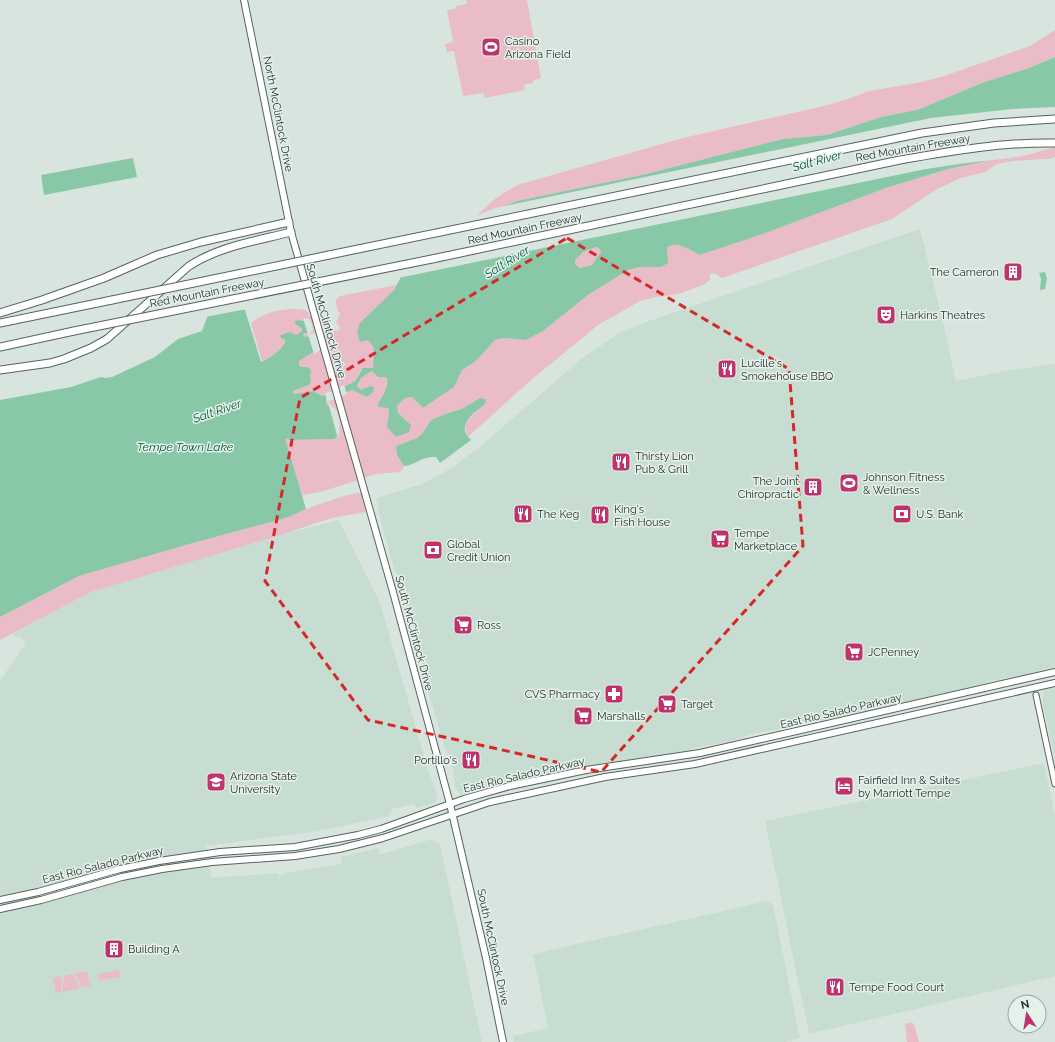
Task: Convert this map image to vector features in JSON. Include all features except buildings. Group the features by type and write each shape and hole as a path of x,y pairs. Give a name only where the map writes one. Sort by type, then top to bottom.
{"highway":[{"name":"Red Mountain Freeway","path":"0,323 922,133 994,123 1055,119"},
{"name":"Red Mountain Freeway","path":"0,347 601,224 900,160 977,147 1034,142 1055,143"},
{"path":"0,313 42,300 104,278 157,256 201,242 289,222"},
{"path":"0,370 64,359 91,348 107,339 189,266 202,257 222,249 291,232"}],"main road":[{"name":"North McClintock Drive","path":"244,0 291,232"},
{"name":"South McClintock Drive","path":"291,232 453,814 504,1042"},
{"name":"East Rio Salado Parkway","path":"0,900 38,892 120,869 159,860 220,852 295,847 345,838 381,829 450,804 501,789 586,770 700,752 1055,672"},
{"name":"East Rio Salado Parkway","path":"0,909 41,900 122,877 162,869 212,862 295,856 339,849 383,838 490,802 605,777 695,764 1055,683"}],"street":[{"path":"1036,695 1055,784"}],"highlighted area":[{"path":"567,238 789,369 803,546 601,772 368,720 265,581 300,398"}],"shaded area":[{"name":"Casino Arizona Field","path":"466,0 527,0 541,78 533,80 533,83 524,85 525,90 485,98 484,93 463,96 454,51 447,52 445,44 453,42 447,10 455,9 456,6 467,4"},
{"path":"1055,30 1055,57 1029,68 982,83 917,110 881,117 827,135 783,139 646,174 517,201 472,220 496,198 517,185 683,138 824,106 869,91 922,82 944,76 1030,46"},
{"path":"1055,145 1055,157 997,164 985,172 961,178 937,189 892,219 722,278 714,273 710,274 710,279 705,284 679,294 640,301 598,325 531,380 468,437 465,426 467,421 476,411 480,398 462,409 431,420 422,434 417,438 396,446 397,455 404,466 400,472 376,474 321,492 302,495 284,437 290,440 334,439 337,437 335,412 327,405 326,400 352,390 357,392 370,386 361,390 357,386 361,378 372,371 378,377 386,377 387,380 385,391 378,404 378,407 388,408 389,412 387,427 411,425 398,413 397,406 405,398 412,397 423,408 454,387 462,370 476,361 495,340 504,338 526,340 543,331 588,295 628,270 639,267 661,267 668,258 667,248 671,246 679,245 700,255 760,235 886,188 948,169 1026,153"},
{"name":"Tempe Marketplace","path":"920,229 956,381 1010,370 1055,364 1055,666 1020,676 990,681 981,685 836,718 749,735 729,742 697,747 686,752 602,764 508,781 463,794 459,793 455,788 450,758 445,748 424,677 420,652 405,597 394,568 376,498 422,484 452,468 488,440 580,360 619,333 649,321"},
{"path":"596,247 599,248 601,252 592,265 580,268 575,264 575,260 583,252"},
{"path":"396,285 368,339 374,348 373,368 360,371 355,381 333,393 322,396 313,391 293,393 293,391 308,385 307,367 301,367 299,361 317,350 303,336 304,333 307,333 306,320 295,323 301,328 301,332 282,339 285,340 285,343 281,349 262,361 251,323 263,315 292,309 306,310 322,333 339,330 340,328 336,322 340,314 337,309 336,300 340,296"},
{"path":"361,492 366,512 336,517 91,592 0,640 0,617 79,576 286,518 340,497"},
{"name":"Arizona State University","path":"339,520 380,603 427,766 438,798 435,803 416,808 414,804 392,809 389,816 318,831 206,846 211,878 278,873 279,876 284,875 284,873 342,864 341,857 378,848 380,855 432,839 440,844 482,1042 0,1042 0,680 19,654 19,651 25,647 24,640 20,637 16,638 14,633 91,592 281,535"},
{"path":"1055,687 1055,759 1042,700 1045,689"},
{"path":"1044,763 1055,816 1055,976 809,1034 765,821"},
{"path":"767,901 773,905 800,1038 784,1042 514,1042 513,1036 548,1028 533,954"},
{"path":"119,970 120,977 99,981 98,974"},
{"path":"87,971 90,986 81,987 75,974"},
{"path":"73,974 80,988 62,992 64,976"},
{"path":"62,976 61,992 56,993 53,978"},
{"path":"912,1022 919,1042 907,1042 905,1024"}],"water":[{"path":"1055,57 1055,145 1026,153 948,169 886,188 760,235 700,255 679,245 671,246 667,248 668,263 661,267 639,267 628,270 588,295 543,331 526,340 504,338 495,340 476,361 462,370 454,387 423,408 412,397 405,398 397,406 398,413 411,425 409,432 396,437 387,427 389,412 388,408 378,407 387,384 386,377 378,377 372,371 361,378 357,386 361,390 370,386 374,387 373,392 367,397 352,390 326,400 327,405 337,416 337,437 334,439 290,440 285,438 306,509 286,518 79,576 0,617 0,400 71,387 101,377 112,377 155,357 178,339 202,331 208,315 244,307 261,362 283,346 285,340 280,337 281,335 290,332 296,335 301,332 302,329 295,324 295,321 306,320 311,330 304,333 303,336 314,335 317,350 299,361 301,367 307,367 311,370 311,382 309,385 293,391 293,393 313,391 322,396 333,393 355,381 363,368 373,368 374,348 368,340 360,342 357,332 360,323 394,290 412,256 472,220 517,201 646,174 783,139 827,135 881,117 917,110 982,83 1029,68","holes":["596,247 599,248 601,252 592,265 580,268 575,264 575,260 583,252"]},
{"path":"133,158 137,177 44,195 41,175"},
{"path":"1045,272 1047,279 1045,289 1040,290 1041,278 1039,273"},
{"path":"480,398 486,399 485,404 472,415 465,424 467,435 471,440 440,463 436,457 431,457 404,466 397,455 396,446 417,438 422,434 431,420 462,409"}],"pier":[{"path":"1055,107 1055,147 1027,155 926,169 398,278 411,254 471,218 495,208 931,118 1012,109"},
{"path":"244,305 247,309 205,317 208,313"},
{"path":"303,318 309,319 312,324 313,331 309,334 315,333 319,337 321,346 319,351 314,354"},
{"path":"344,385 347,394 327,402 325,393"},
{"path":"328,402 337,411 340,424 338,439"}],"place":[{"name":"Casino Arizona Field","path":"491,47"},
{"name":"The Cameron","path":"1013,272"},
{"name":"Harkins Theatres","path":"886,315"},
{"name":"Lucille's Smokehouse BBQ","path":"727,369"},
{"name":"Thirsty Lion Pub & Grill","path":"621,462"},
{"name":"Johnson Fitness & Wellness","path":"849,483"},
{"name":"The Joint Chiropractic","path":"813,487"},
{"name":"The Keg","path":"523,514"},
{"name":"U.S. Bank","path":"902,514"},
{"name":"King's Fish House","path":"600,515"},
{"name":"Tempe Marketplace","path":"720,539"},
{"name":"Global Credit Union","path":"433,550"},
{"name":"Ross","path":"463,625"},
{"name":"JCPenney","path":"854,652"},
{"name":"CVS Pharmacy","path":"614,694"},
{"name":"Target","path":"667,704"},
{"name":"Marshalls","path":"583,716"},
{"name":"Portillo's","path":"471,760"},
{"name":"Arizona State University","path":"216,782"},
{"name":"Fairfield Inn & Suites by Marriott Tempe","path":"844,786"},
{"name":"Building A","path":"114,949"},
{"name":"Tempe Food Court","path":"835,987"}],"water label":[{"name":"Salt River","path":"817,161"},
{"name":"Salt River","path":"507,262"},
{"name":"Salt River","path":"217,411"},
{"name":"Tempe Town Lake","path":"185,447"}]}
